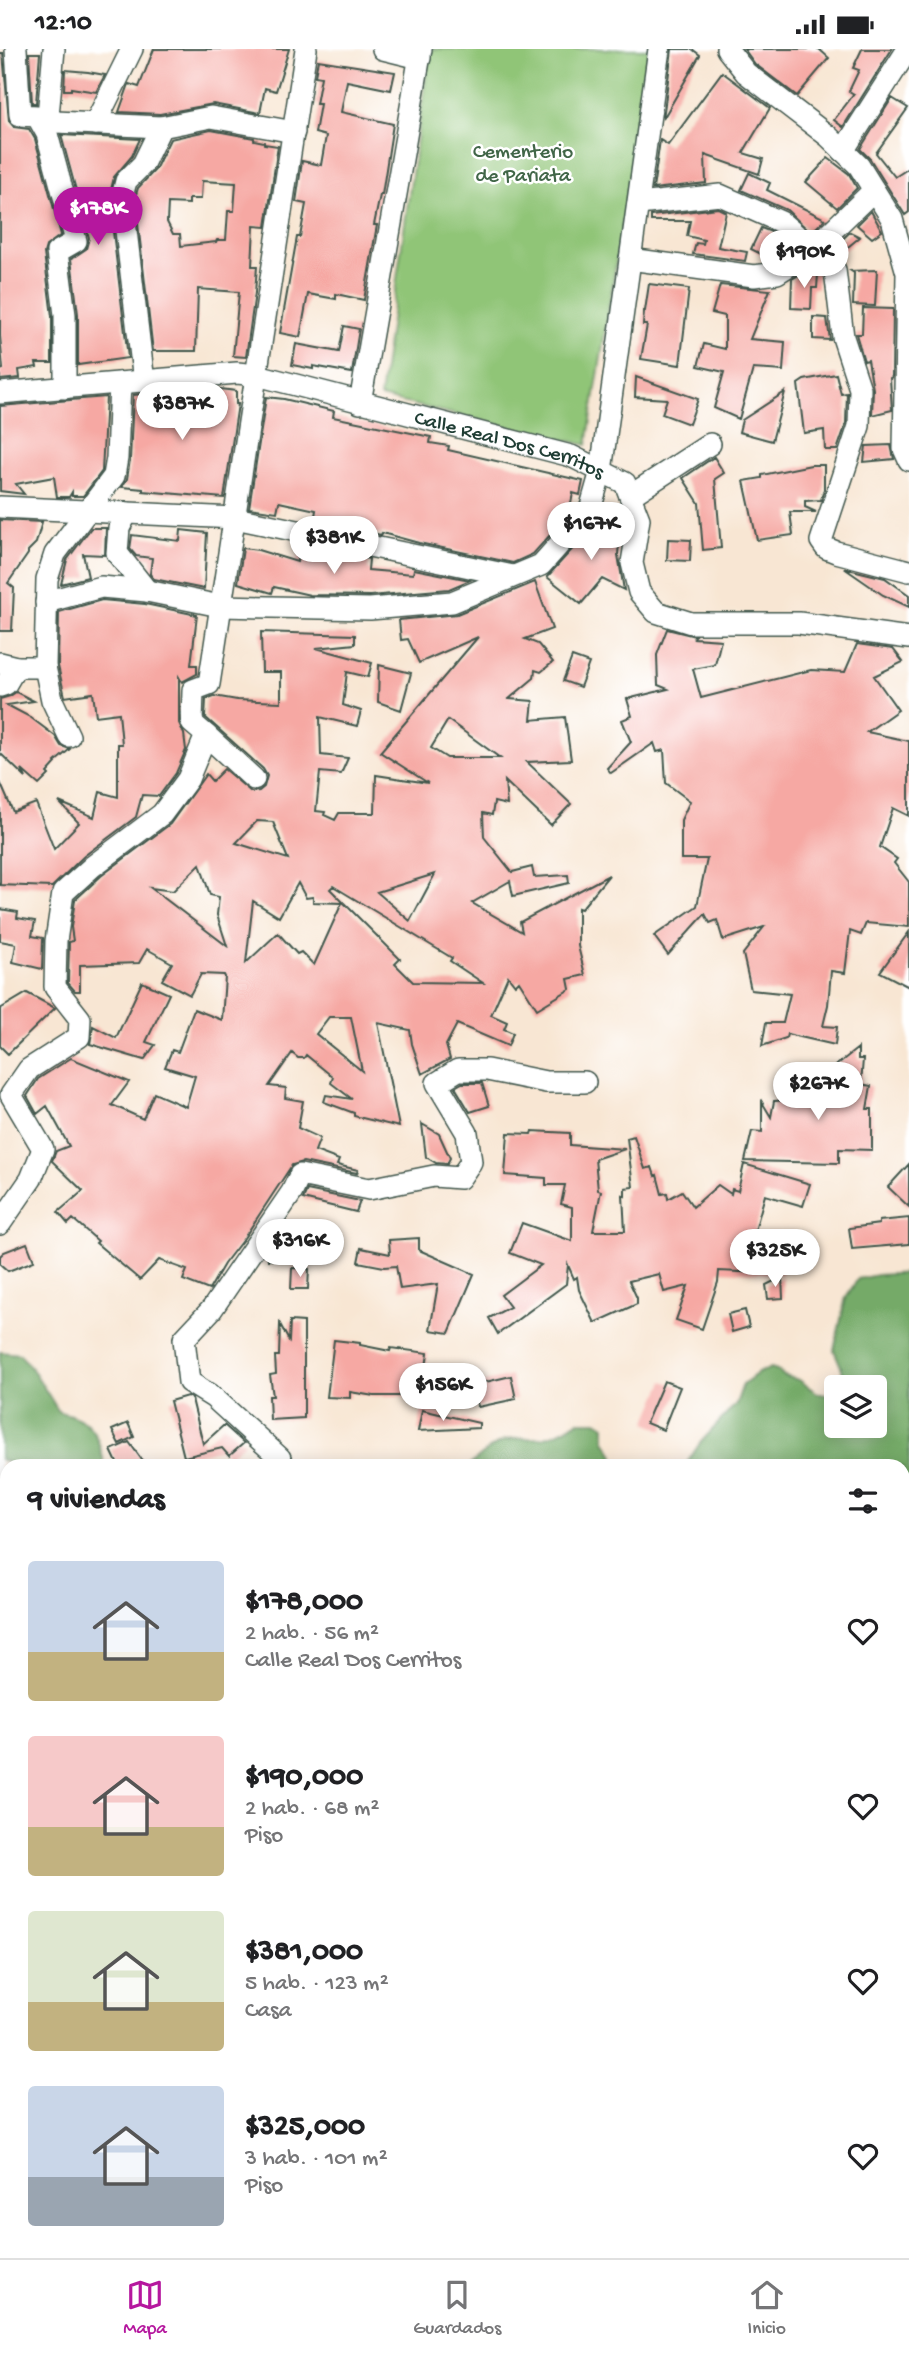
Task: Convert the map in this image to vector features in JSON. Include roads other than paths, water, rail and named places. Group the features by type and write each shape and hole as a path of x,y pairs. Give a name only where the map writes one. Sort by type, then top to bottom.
{"street":[{"path":"16,49 20,115 37,115 47,134 76,241 57,252 65,315 65,388"},
{"path":"54,49 48,115 56,122 161,127 211,117 294,132"},
{"path":"95,124 132,49"},
{"path":"254,779 192,723 193,690 209,684 306,49"},
{"path":"360,403 421,54 383,49"},
{"path":"46,602 101,587 147,591 220,606 370,609 452,602 541,565 590,510 601,471 659,49"},
{"path":"727,49 746,73 828,136 859,166 892,219 908,274 904,449 909,460"},
{"path":"843,151 908,49"},
{"path":"144,382 122,197 126,181 143,164 161,127"},
{"path":"630,259 754,276 777,273 809,253 874,190"},
{"path":"639,204 720,195 781,222 795,234 809,253 835,270 843,337 860,389 859,426 821,541 826,548 836,552 909,571"},
{"name":"Calle Real Dos Cerritos","path":"0,393 237,373 257,375 571,456 625,484 630,496"},
{"path":"69,736 52,700 45,667 47,579 55,554 114,476 120,383"},
{"path":"710,444 630,496 639,519 632,563 639,592 656,612 691,623 799,623 909,638"},
{"path":"0,507 235,518 513,576"},
{"path":"127,513 119,528 117,553 147,591"},
{"path":"0,686 5,684 8,665 45,667"},
{"path":"0,1224 31,1179 43,1149 11,1095 29,1069 79,1037 80,1019 55,987 56,941 63,893 93,866 162,814 188,779 206,735"},
{"path":"280,1459 212,1397 189,1382 184,1339 212,1309 292,1192 300,1175 369,1189 434,1176 460,1178 471,1163 467,1133 437,1083 458,1070 487,1070 546,1082 585,1082"}],"park label":[{"name":"Cementerio de Pariata","path":"523,162"}]}
